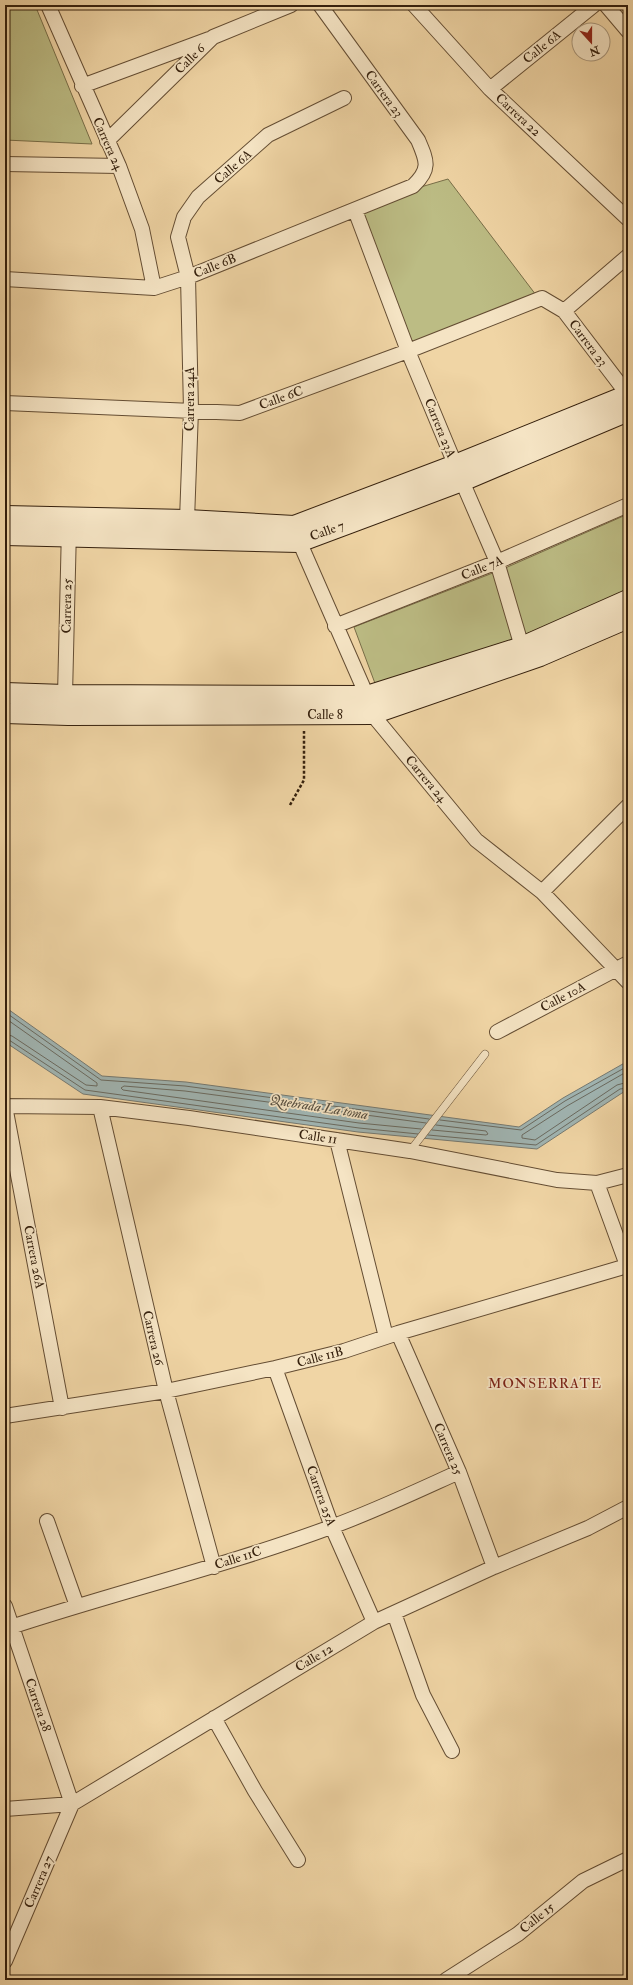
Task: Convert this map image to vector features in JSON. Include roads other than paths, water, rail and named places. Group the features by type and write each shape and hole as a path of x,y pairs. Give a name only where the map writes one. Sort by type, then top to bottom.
{"main road":[{"name":"Calle 7","path":"458,473 628,395"},
{"name":"Calle 7","path":"5,516 70,527 296,534 628,411"},
{"name":"Calle 7","path":"5,535 70,527 187,520 296,534"},
{"name":"Calle 8","path":"5,693 370,706 522,648 628,600"},
{"name":"Calle 8","path":"5,713 68,715 304,715 370,706 540,656 628,618"}],"street":[{"name":"Carrera 24","path":"48,5 82,86 120,166 142,229 154,288"},
{"name":"Calle 6","path":"107,141 213,37 291,5"},
{"name":"Carrera 23","path":"320,5 418,140 425,157 426,168 423,176 413,186"},
{"name":"Carrera 22","path":"414,5 490,89 628,219"},
{"name":"Calle 6A","path":"490,89 594,5"},
{"path":"606,5 628,31"},
{"path":"82,86 213,37"},
{"name":"Calle 6A","path":"188,277 178,237 184,217 198,197 268,135 344,98"},
{"path":"5,164 120,166"},
{"name":"Calle 6B","path":"5,279 154,288 188,277 413,186"},
{"name":"Carrera 23A","path":"355,210 408,351 458,473 497,562 522,648"},
{"path":"564,311 628,256"},
{"name":"Carrera 24A","path":"187,520 191,410 188,277"},
{"name":"Carrera 23","path":"542,298 564,311 628,395"},
{"name":"Calle 6C","path":"5,403 240,413 408,351 542,298"},
{"name":"Calle 7A","path":"335,626 497,562 628,505"},
{"name":"Carrera 25","path":"65,695 70,527"},
{"name":"Carrera 24","path":"296,534 370,706 476,840 542,892 622,966 628,982"},
{"path":"542,892 628,806"},
{"name":"Calle 10A","path":"497,1032 622,966"},
{"name":"Calle 11","path":"5,1106 100,1107 189,1118 410,1151 557,1180 597,1184 628,1174"},
{"name":"Carrera 26A","path":"5,1106 62,1408"},
{"name":"Carrera 26","path":"100,1107 166,1391 214,1567"},
{"name":"Carrera 25","path":"337,1140 392,1335 459,1472 494,1566"},
{"path":"597,1184 627,1267"},
{"name":"Calle 11B","path":"5,1416 166,1391 276,1368 344,1350 627,1267"},
{"name":"Carrera 25A","path":"276,1368 332,1527 374,1622"},
{"name":"Calle 11C","path":"11,1627 77,1606 214,1567 332,1527 459,1472"},
{"name":"Calle 12","path":"5,1809 72,1804 374,1622 494,1566 588,1528 628,1507"},
{"path":"47,1521 77,1606"},
{"name":"Carrera 28","path":"5,1606 72,1804"},
{"path":"394,1613 423,1695 452,1751"},
{"path":"214,1718 255,1791 298,1860"},
{"name":"Carrera 27","path":"5,1961 72,1804"},
{"name":"Calle 15","path":"446,1980 518,1934 583,1881 628,1858"}],"lane":[{"path":"410,1151 485,1054"}],"water":[{"name":"Quebrada La toma","path":"5,1007 102,1076 186,1082 519,1127 563,1098 628,1061 628,1091 622,1093 537,1149 358,1132 83,1094 5,1042"}],"district":[{"name":"MONSERRATE","path":"545,1383"}]}
